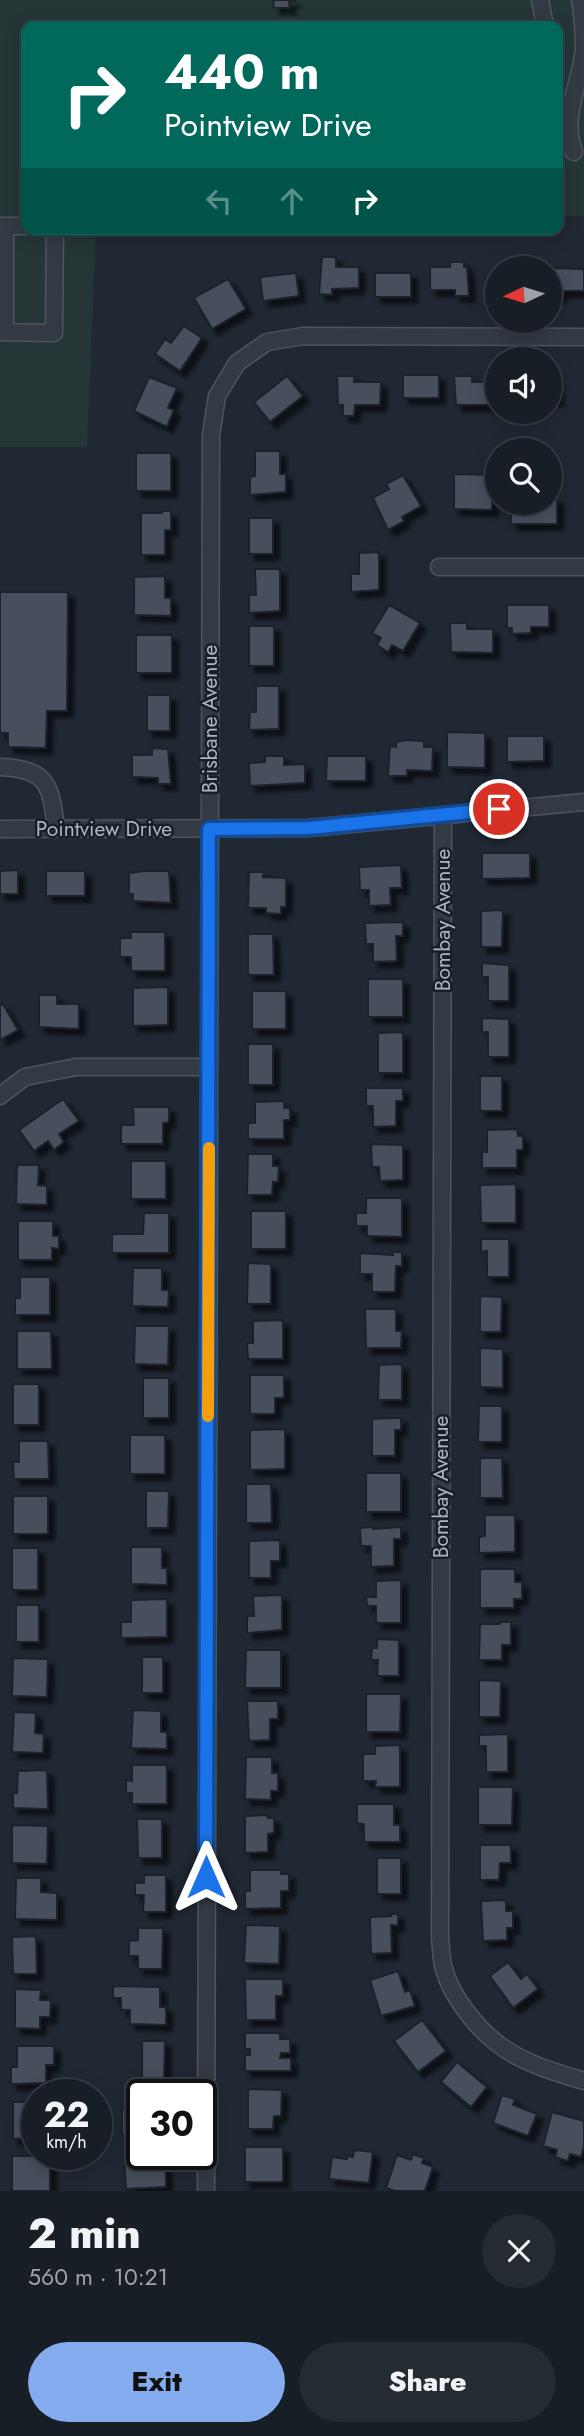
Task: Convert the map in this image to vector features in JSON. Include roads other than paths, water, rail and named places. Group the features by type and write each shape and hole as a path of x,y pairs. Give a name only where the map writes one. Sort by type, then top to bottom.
{"street":[{"path":"540,0 544,21"},
{"path":"579,150 569,138 568,120 584,49 580,0"},
{"path":"21,226 2,226 3,332 54,333 55,235"},
{"name":"Brisbane Avenue","path":"206,2191 211,435 217,396 237,363 267,342 303,336 584,337"},
{"path":"439,567 584,567"},
{"path":"0,767 28,769 45,781 53,801 56,829"},
{"name":"Pointview Drive","path":"0,829 309,828 584,802"},
{"name":"Bombay Avenue","path":"443,816 440,1937 444,1968 457,2000 478,2028 502,2049 524,2061 584,2081"},
{"path":"0,1096 25,1077 76,1067 209,1067"}]}
